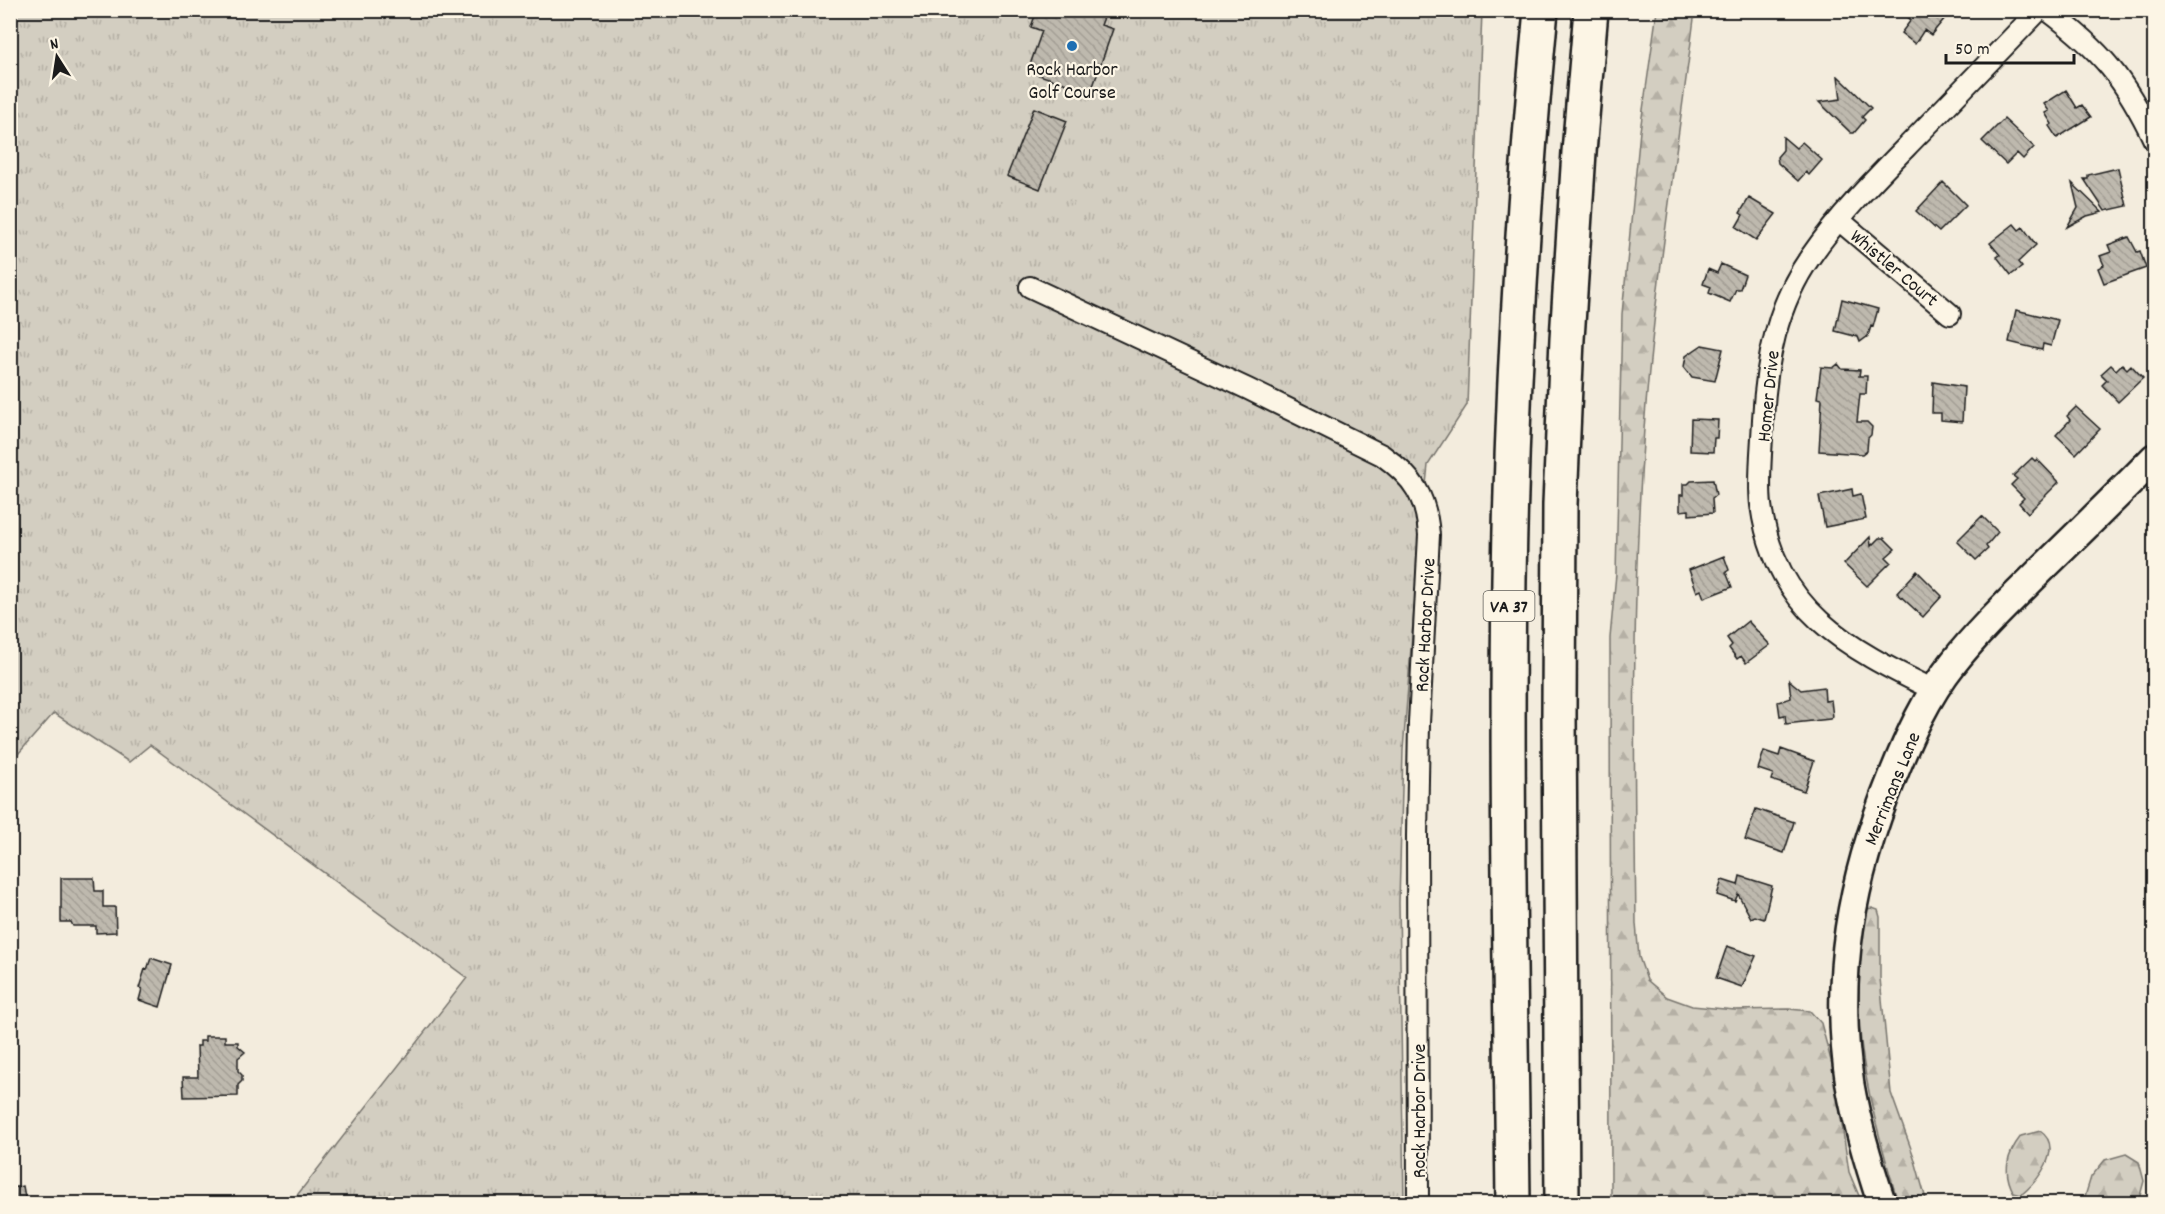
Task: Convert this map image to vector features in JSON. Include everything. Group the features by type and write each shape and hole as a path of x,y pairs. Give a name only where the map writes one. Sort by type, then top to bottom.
{"highway":[{"name":"VA 37","path":"1513,1203 1509,580 1514,402 1522,248 1541,10"},
{"name":"VA 37","path":"1562,1203 1560,504 1567,339 1591,10"}],"main road":[{"name":"Merrimans Lane","path":"1882,1203 1860,1132 1849,1076 1844,1018 1849,920 1864,856 1879,810 1904,749 1934,690 1953,663 1982,629 2154,458"}],"street":[{"name":"Homer Drive","path":"1934,690 1877,663 1824,626 1801,603 1786,582 1766,532 1761,504 1760,479 1768,361 1790,294 1810,257 1864,190 2039,10"},
{"path":"2047,10 2078,33 2109,65 2132,96 2154,140"},
{"name":"Whistler Court","path":"1839,220 1950,314"},
{"name":"Rock Harbor Drive","path":"1030,287 1238,384 1382,455 1398,467 1419,491 1426,509 1429,535 1419,723 1418,1203"}],"green space":[{"path":"11,11 1482,11 1467,405 1428,465 1403,750 1399,903 1404,1203 291,1203 467,978 150,745 129,762 54,713 11,762"},
{"path":"1657,11 1695,11 1651,347 1642,459 1634,691 1636,924 1639,957 1647,980 1667,997 1692,1006 1735,1010 1810,1011 1821,1023 1834,1072 1849,1172 1862,1203 1611,1203 1610,638 1616,574 1622,314 1640,131"},
{"path":"1867,909 1878,910 1880,917 1880,978 1891,1093 1914,1157 1927,1203 1898,1203 1867,1083 1860,1026 1859,978 1864,914"},
{"path":"2040,1131 2047,1138 2050,1146 2046,1164 2041,1174 2021,1195 2014,1193 2008,1178 2009,1156 2021,1136"},
{"path":"2126,1154 2139,1162 2144,1181 2138,1203 2083,1203 2091,1177 2105,1160"}],"building":[{"name":"Rock Harbor Golf Course","path":"1037,10 1107,10 1101,25 1113,29 1091,92 1036,74 1031,62 1042,31 1031,27"},
{"path":"1899,10 1936,10 1945,18 1931,35 1924,30 1915,44 1901,33 1911,20"},
{"path":"1838,76 1871,108 1862,117 1865,120 1854,133 1851,133 1819,102 1841,99"},
{"path":"2066,90 2077,108 2082,105 2091,117 2057,138 2049,126 2052,124 2045,113 2049,111 2044,104"},
{"path":"1034,108 1067,121 1040,189 1007,176"},
{"path":"2004,119 2034,147 2023,159 2017,153 2006,164 1982,141"},
{"path":"1783,137 1796,148 1802,142 1822,160 1809,175 1806,172 1798,181 1778,163 1777,157 1783,150"},
{"path":"2118,168 2127,206 2105,211 2084,179 2088,179 2088,175"},
{"path":"1943,182 1966,205 1939,232 1916,211"},
{"path":"2072,183 2102,212 2087,216 2067,227 2078,208"},
{"path":"1749,198 1776,214 1756,240 1736,227 1743,215 1740,213"},
{"path":"2014,224 2019,230 2023,227 2036,245 2018,262 2022,267 2011,275 1997,257 2000,255 1990,243"},
{"path":"2129,237 2137,252 2140,251 2146,268 2104,283 2098,268 2104,265 2100,256 2111,252 2108,245"},
{"path":"1721,264 1745,275 1740,289 1736,289 1730,302 1709,293 1711,287 1703,284 1708,269 1717,273"},
{"path":"1842,299 1878,309 1873,327 1871,326 1868,336 1860,342 1858,337 1835,331"},
{"path":"2016,310 2058,320 2051,346 2043,344 2042,350 2009,342"},
{"path":"1702,345 1723,349 1715,381 1692,377 1684,367 1686,356"},
{"path":"1838,364 1842,369 1860,370 1859,376 1867,376 1866,394 1860,394 1857,422 1867,422 1872,427 1867,450 1862,454 1819,451 1822,399 1817,398 1821,367 1833,368"},
{"path":"2122,364 2127,369 2131,365 2143,378 2118,402 2102,385 2107,380 2101,374 2111,365 2116,370"},
{"path":"1933,382 1964,387 1962,422 1941,420 1941,413 1932,413"},
{"path":"2076,407 2100,429 2076,454 2056,435 2070,420 2067,416"},
{"path":"1691,419 1718,420 1713,452 1690,451"},
{"path":"2032,458 2035,461 2037,459 2059,482 2028,513 2019,503 2024,498 2011,485 2017,479 2013,476"},
{"path":"1713,480 1716,495 1712,498 1713,513 1689,515 1689,510 1680,511 1683,484 1691,481"},
{"path":"1852,489 1853,496 1861,494 1866,519 1825,527 1819,496"},
{"path":"1982,516 1998,532 1986,546 1988,549 1976,560 1957,541"},
{"path":"1870,537 1871,546 1879,538 1884,538 1895,549 1886,557 1891,562 1867,586 1844,564"},
{"path":"1724,556 1729,570 1726,572 1732,587 1704,598 1701,590 1697,592 1689,570"},
{"path":"1917,571 1942,596 1923,617 1897,593"},
{"path":"1748,621 1770,645 1746,663 1741,656 1737,659 1729,648 1732,645 1727,638"},
{"path":"1789,680 1801,690 1824,687 1825,701 1831,700 1833,717 1786,724 1785,715 1780,716 1778,702 1791,698"},
{"path":"1781,749 1814,761 1804,791 1771,780 1773,774 1758,769 1764,751 1779,756"},
{"path":"1756,809 1794,822 1784,853 1745,840"},
{"path":"1740,876 1772,886 1764,919 1755,916 1751,918 1738,894 1735,901 1717,895 1722,880 1738,885"},
{"path":"61,878 94,878 95,891 103,891 103,907 115,907 116,932 96,933 96,926 73,926 71,922 61,922"},
{"path":"1727,946 1756,956 1742,987 1716,978"},
{"path":"151,958 172,965 160,1007 139,1000 142,989 139,988"},
{"path":"205,1036 225,1036 225,1042 238,1042 238,1046 245,1052 238,1058 238,1071 242,1075 242,1081 238,1085 238,1096 184,1097 183,1077 198,1077 197,1046 200,1046 200,1041 205,1041"},
{"path":"23,1186 26,1203 10,1203 10,1188"}],"place":[{"name":"Rock Harbor Golf Course","path":"1072,46"}]}
